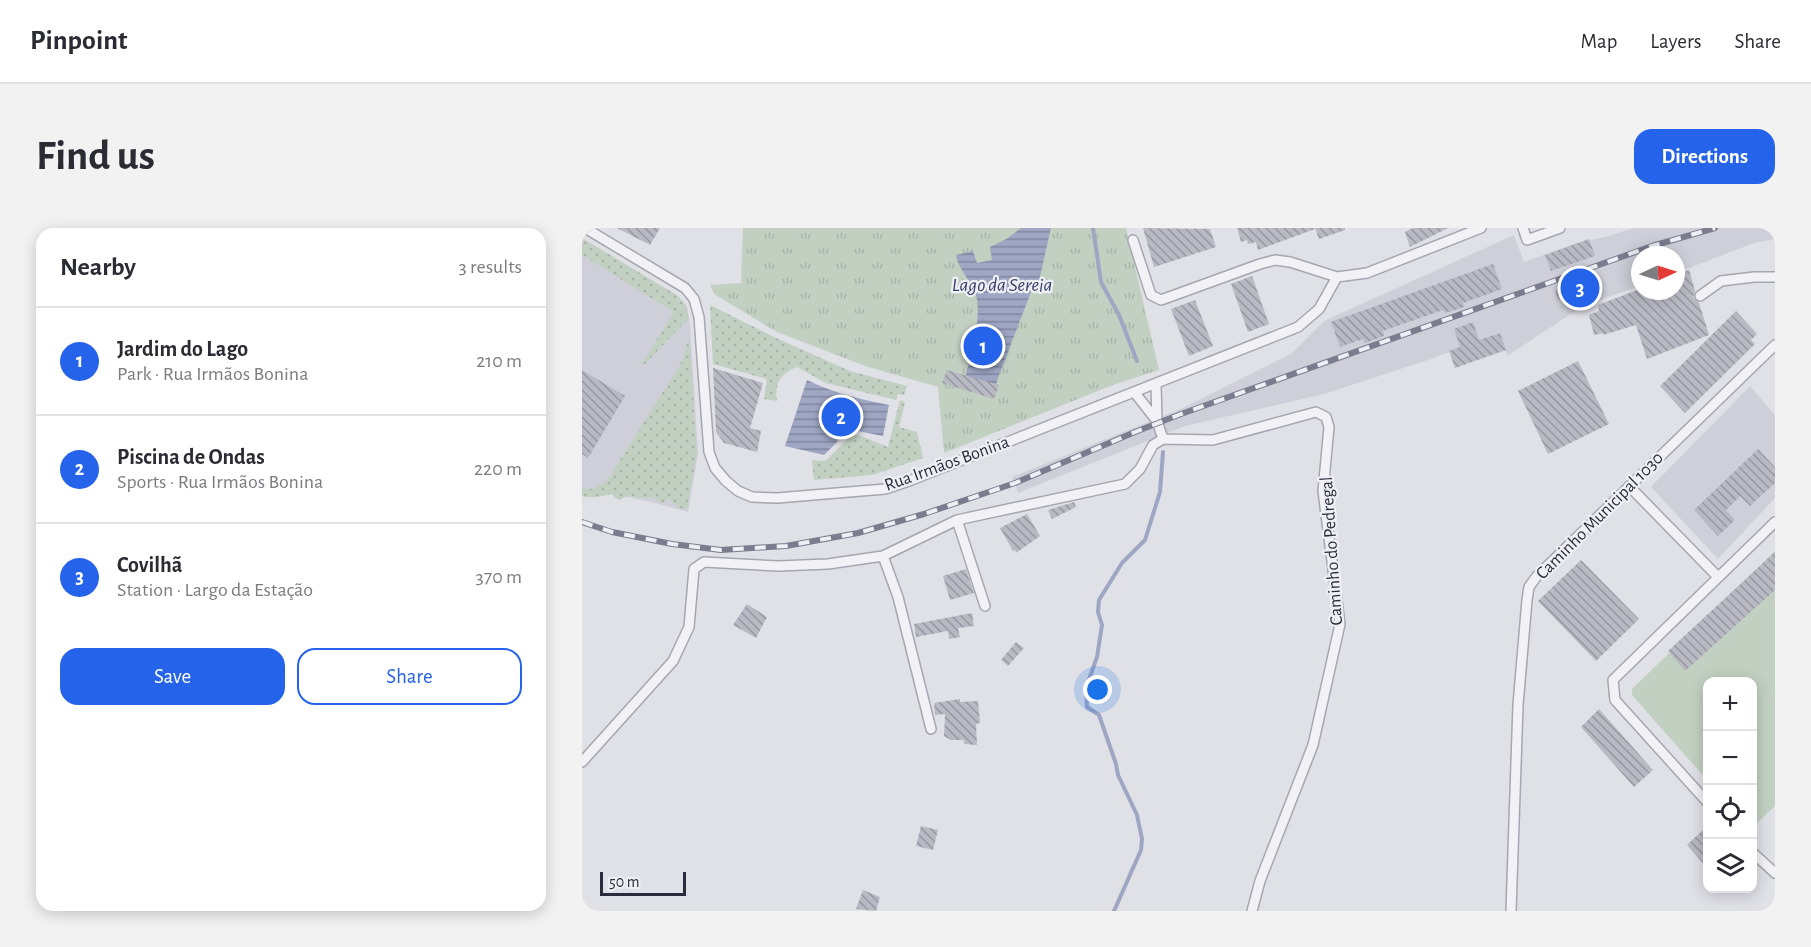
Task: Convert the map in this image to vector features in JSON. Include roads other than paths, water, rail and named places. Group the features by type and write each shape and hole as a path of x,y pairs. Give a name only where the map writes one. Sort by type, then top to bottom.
{"street":[{"name":"Rua Irmãos Bonina","path":"585,228 685,288 694,299 699,317 709,452 715,468 738,490 752,496 777,498 885,489 909,482 1156,385 1298,327 1319,309 1337,277"},
{"path":"1134,240 1151,295 1161,300 1275,260 1290,262 1337,277 1366,273 1481,228"},
{"path":"1523,228 1527,240 1560,228"},
{"path":"1700,296 1721,281 1775,277"},
{"name":"Caminho Municipal 1030","path":"1510,911 1518,705 1529,587 1537,576 1775,345"},
{"path":"582,762 673,662 689,627 694,569 704,562 778,566 828,564 883,556 957,520 1125,484 1140,469 1153,445 1163,439 1157,421 1156,385"},
{"path":"1135,393 1157,421"},
{"name":"Caminho do Pedregal","path":"1163,439 1213,440 1316,412 1326,417 1329,427 1323,491 1340,624 1313,745 1260,881 1252,911"},
{"path":"1629,486 1718,577"},
{"path":"957,520 985,606"},
{"path":"1703,799 1615,700 1613,680 1775,522"},
{"path":"883,556 898,597 931,729"},
{"path":"1757,857 1775,873"}],"water":[{"name":"Lago da Sereia","path":"1021,228 1051,228 1039,281 1030,290 992,398 962,388 978,313 975,292 959,265 956,255 973,251 977,263 992,260 990,247"},
{"path":"807,380 837,392 889,405 883,436 847,429 824,455 785,446"}],"waterway":[{"path":"1093,228 1101,282 1119,315 1137,361"},
{"path":"1114,911 1141,850 1142,839 1137,815 1118,775 1099,715 1087,707 1086,688 1097,657 1102,625 1098,612 1099,600 1122,563 1145,540 1160,492 1163,452"}],"railway":[{"path":"582,522 612,532 672,544 721,550 786,546 858,533 924,514 1015,483 1181,414 1652,246 1715,228"}],"place":[{"name":"Covilhã","path":"1580,288"},
{"name":"Jardim do Lago","path":"983,346"},
{"name":"Piscina de Ondas","path":"841,417"}]}
